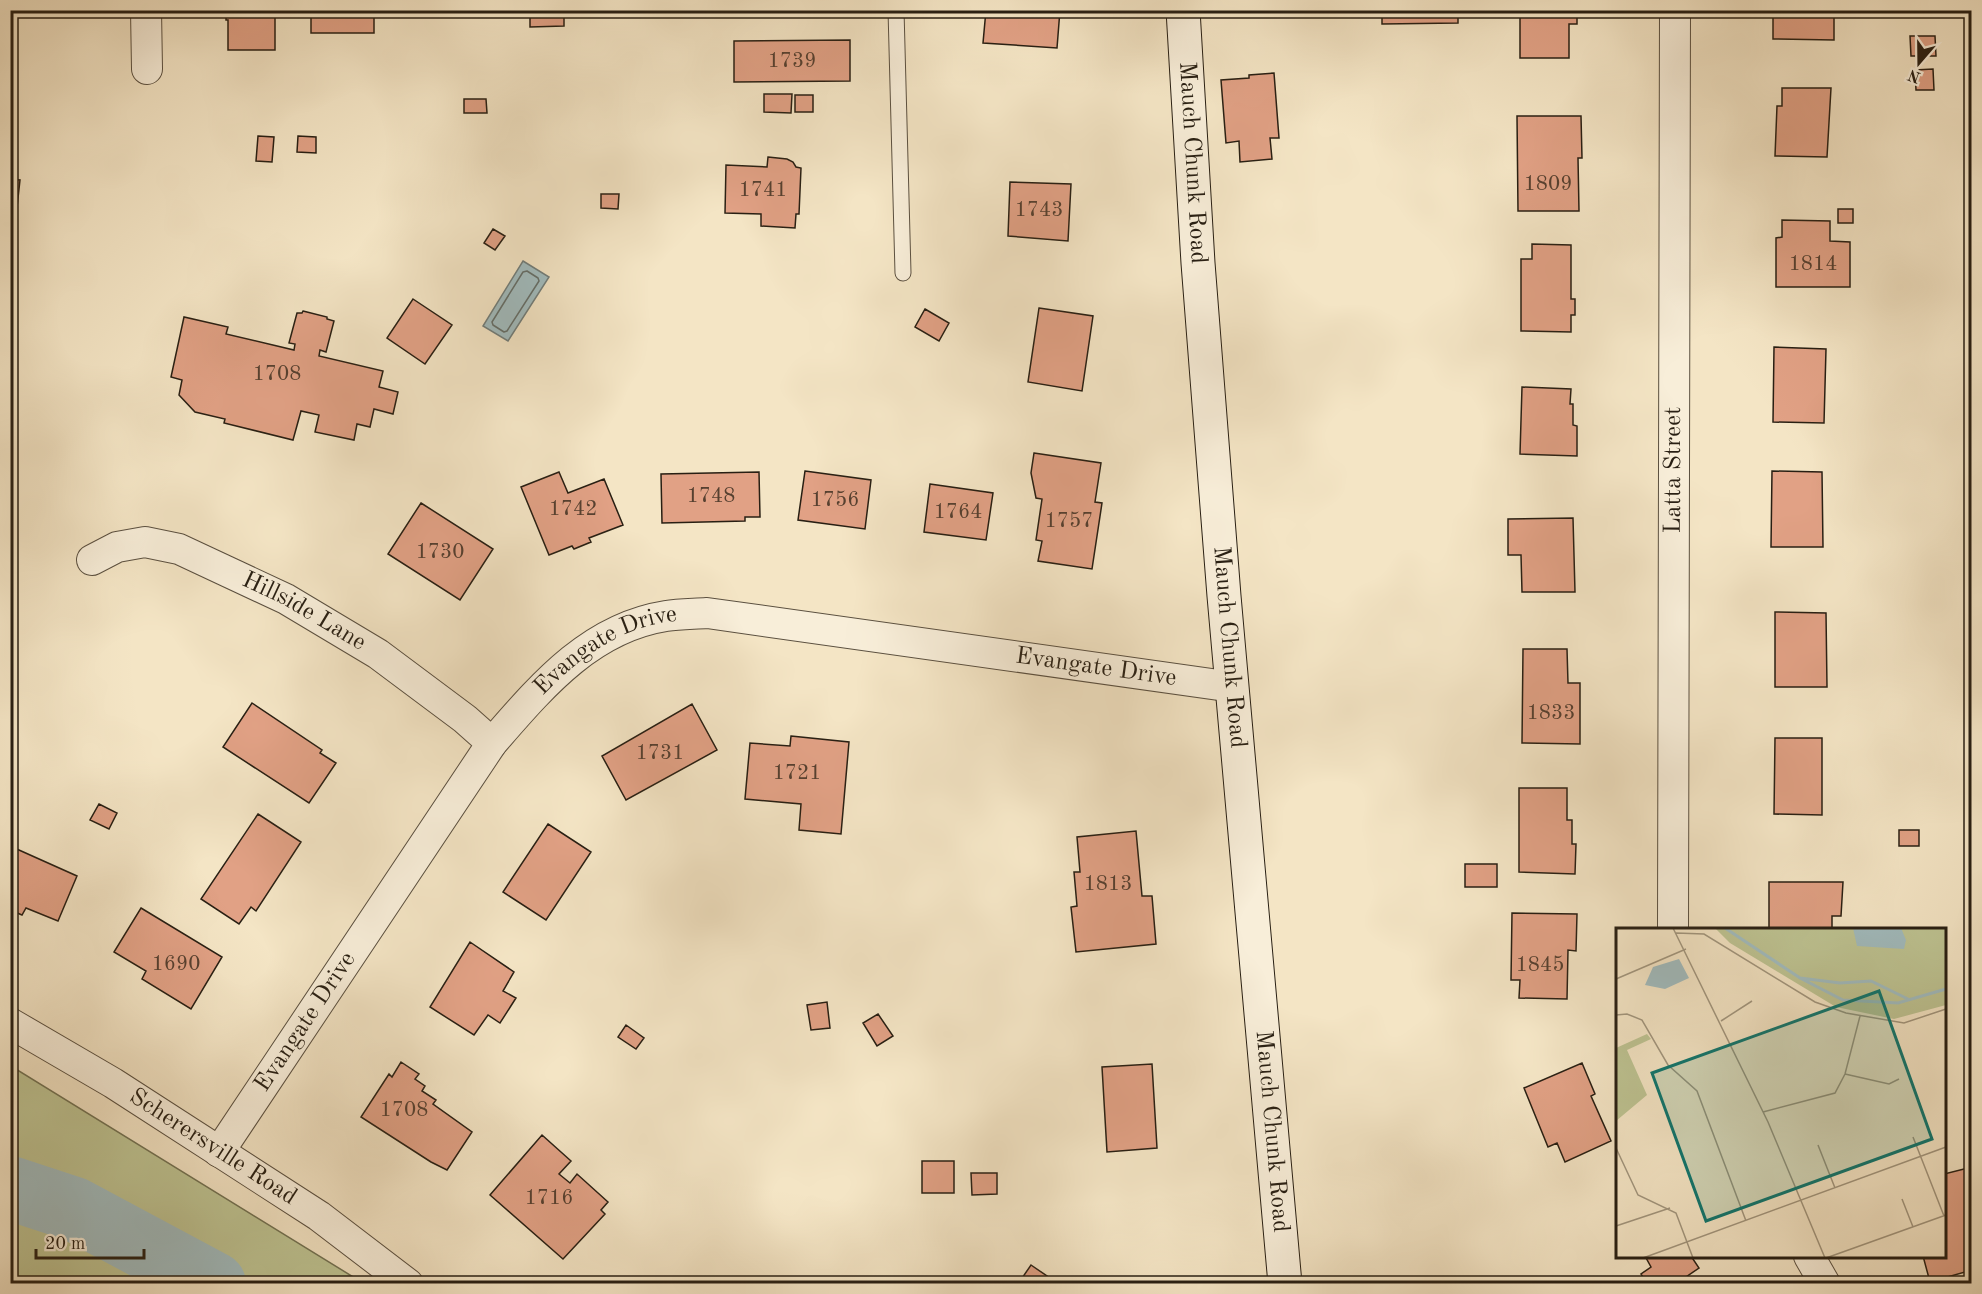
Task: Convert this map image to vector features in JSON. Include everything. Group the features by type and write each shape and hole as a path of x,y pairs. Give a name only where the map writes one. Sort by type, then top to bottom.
{"main road":[{"name":"Mauch Chunk Road","path":"1183,10 1198,264 1224,596 1285,1284"}],"street":[{"path":"146,10 147,69"},
{"name":"Latta Street","path":"1673,928 1675,10"},
{"name":"Hillside Lane","path":"92,560 117,547 145,542 179,549 286,599 378,654 465,719 492,743"},
{"name":"Evangate Drive","path":"219,1152 492,743 536,692 586,647 624,628 665,616 719,615 1233,687"},
{"name":"Scherersville Road","path":"10,1023 113,1083 319,1216 408,1284"},
{"path":"1810,1258 1825,1284"}],"lane":[{"path":"896,10 903,273"}],"green space":[{"path":"11,1066 363,1283 11,1283"}],"water":[{"path":"523,261 549,277 508,341 483,326"}],"building":[{"path":"226,10 275,10 275,50 228,50"},
{"path":"303,10 374,10 374,33 311,33 311,11"},
{"path":"468,10 598,10 598,14 564,14 564,26 530,27 530,15 468,15"},
{"path":"986,10 1060,10 1057,48 983,43"},
{"path":"1382,10 1458,10 1458,23 1382,24"},
{"path":"1520,10 1577,10 1577,24 1569,24 1569,58 1520,58"},
{"path":"1773,10 1847,10 1847,16 1834,15 1834,40 1773,39"},
{"path":"1910,36 1935,36 1936,56 1911,56"},
{"path":"850,40 850,81 734,82 734,41"},
{"path":"1933,69 1934,90 1916,90 1915,70"},
{"path":"1274,73 1279,138 1270,138 1272,159 1240,162 1239,141 1226,143 1221,80"},
{"path":"1782,88 1831,88 1827,157 1775,156 1777,106 1782,106"},
{"path":"764,94 792,94 791,113 764,112"},
{"path":"795,95 813,95 813,112 795,112"},
{"path":"464,99 486,99 487,113 464,113"},
{"path":"1517,116 1581,116 1582,158 1578,158 1579,211 1518,211"},
{"path":"258,136 274,137 272,162 256,161"},
{"path":"298,136 316,137 316,153 297,152"},
{"path":"768,157 787,159 796,167 801,168 799,214 796,214 795,228 761,226 761,214 725,213 726,165 767,167"},
{"path":"10,179 20,180 16,216 10,215"},
{"path":"1010,182 1071,184 1068,241 1008,236"},
{"path":"601,194 619,194 618,209 601,208"},
{"path":"1838,209 1853,209 1853,223 1838,223"},
{"path":"1782,220 1830,221 1830,241 1850,242 1850,287 1776,287 1776,238 1782,237"},
{"path":"493,229 505,236 495,250 484,243"},
{"path":"1532,244 1571,245 1571,299 1575,299 1575,315 1571,315 1571,332 1521,331 1521,259 1532,259"},
{"path":"413,299 452,325 425,364 387,338"},
{"path":"1039,308 1093,316 1082,391 1028,382"},
{"path":"925,309 949,323 939,341 915,327"},
{"path":"303,311 334,321 326,352 320,350 319,356 383,371 379,387 398,392 393,414 374,409 370,427 357,424 354,440 315,432 319,415 301,411 293,440 224,423 225,419 195,412 179,395 182,380 171,377 184,317 228,327 226,334 294,350 295,344 289,343 297,313"},
{"path":"1774,347 1826,349 1824,423 1773,422"},
{"path":"1522,387 1571,389 1570,404 1573,404 1573,425 1577,426 1577,456 1520,454"},
{"path":"1034,453 1101,463 1095,502 1102,503 1092,569 1038,561 1042,541 1036,540 1042,499 1036,498 1031,473"},
{"path":"805,471 871,480 865,529 798,520"},
{"path":"1772,471 1822,472 1823,547 1771,547"},
{"path":"559,472 568,493 604,479 623,525 589,538 591,542 574,549 572,546 549,555 521,487"},
{"path":"759,472 760,517 745,517 745,521 662,523 661,474"},
{"path":"930,484 993,493 986,540 924,532"},
{"path":"421,503 493,549 460,600 388,554"},
{"path":"1573,518 1575,592 1522,592 1521,555 1508,555 1508,519"},
{"path":"1775,612 1826,613 1827,687 1775,687"},
{"path":"1523,649 1567,649 1568,683 1580,683 1580,744 1522,743"},
{"path":"252,703 322,750 320,753 336,763 309,803 223,747"},
{"path":"692,704 717,750 626,800 602,756"},
{"path":"791,736 849,742 841,834 799,830 801,804 745,799 750,743 790,746"},
{"path":"1775,738 1822,738 1822,815 1774,814"},
{"path":"1519,788 1567,788 1567,820 1572,820 1572,844 1576,844 1575,874 1519,872"},
{"path":"99,804 117,813 109,829 90,820"},
{"path":"258,814 301,842 256,911 251,907 239,924 201,899"},
{"path":"548,824 591,852 546,920 503,892"},
{"path":"1899,830 1919,830 1919,846 1899,846"},
{"path":"1136,831 1142,896 1152,896 1156,944 1076,952 1071,907 1077,906 1074,872 1080,872 1077,837"},
{"path":"10,846 77,876 58,921 26,908 22,915 10,910"},
{"path":"1465,864 1497,864 1497,887 1465,887"},
{"path":"1769,882 1843,882 1841,916 1832,916 1832,928 1769,928"},
{"path":"141,908 222,957 191,1009 142,979 146,971 114,952"},
{"path":"1512,913 1577,914 1576,951 1568,950 1567,999 1519,998 1520,980 1511,980"},
{"path":"470,942 514,972 503,991 516,998 500,1023 488,1015 474,1035 430,1007"},
{"path":"827,1002 830,1028 811,1030 807,1005"},
{"path":"878,1014 893,1036 877,1046 863,1023"},
{"path":"626,1025 644,1038 636,1049 618,1037"},
{"path":"401,1062 419,1074 415,1079 425,1086 422,1091 436,1100 433,1104 472,1132 447,1170 361,1117 389,1074 392,1077"},
{"path":"1582,1063 1595,1094 1591,1096 1611,1141 1565,1162 1557,1143 1548,1147 1524,1088"},
{"path":"1152,1064 1157,1148 1107,1152 1102,1067"},
{"path":"542,1135 571,1161 559,1174 570,1183 577,1174 608,1202 601,1210 605,1214 563,1259 490,1195"},
{"path":"922,1161 954,1161 954,1193 922,1193"},
{"path":"1972,1167 1972,1270 1930,1282 1924,1258 1946,1258 1946,1174"},
{"path":"971,1173 997,1173 997,1194 972,1195"},
{"path":"1646,1258 1692,1258 1699,1268 1686,1277 1690,1284 1647,1284 1641,1274 1651,1267"},
{"path":"1031,1265 1047,1276 1041,1284 1018,1284"}],"waterway":[{"path":"10,1188 74,1209 214,1284"}]}
